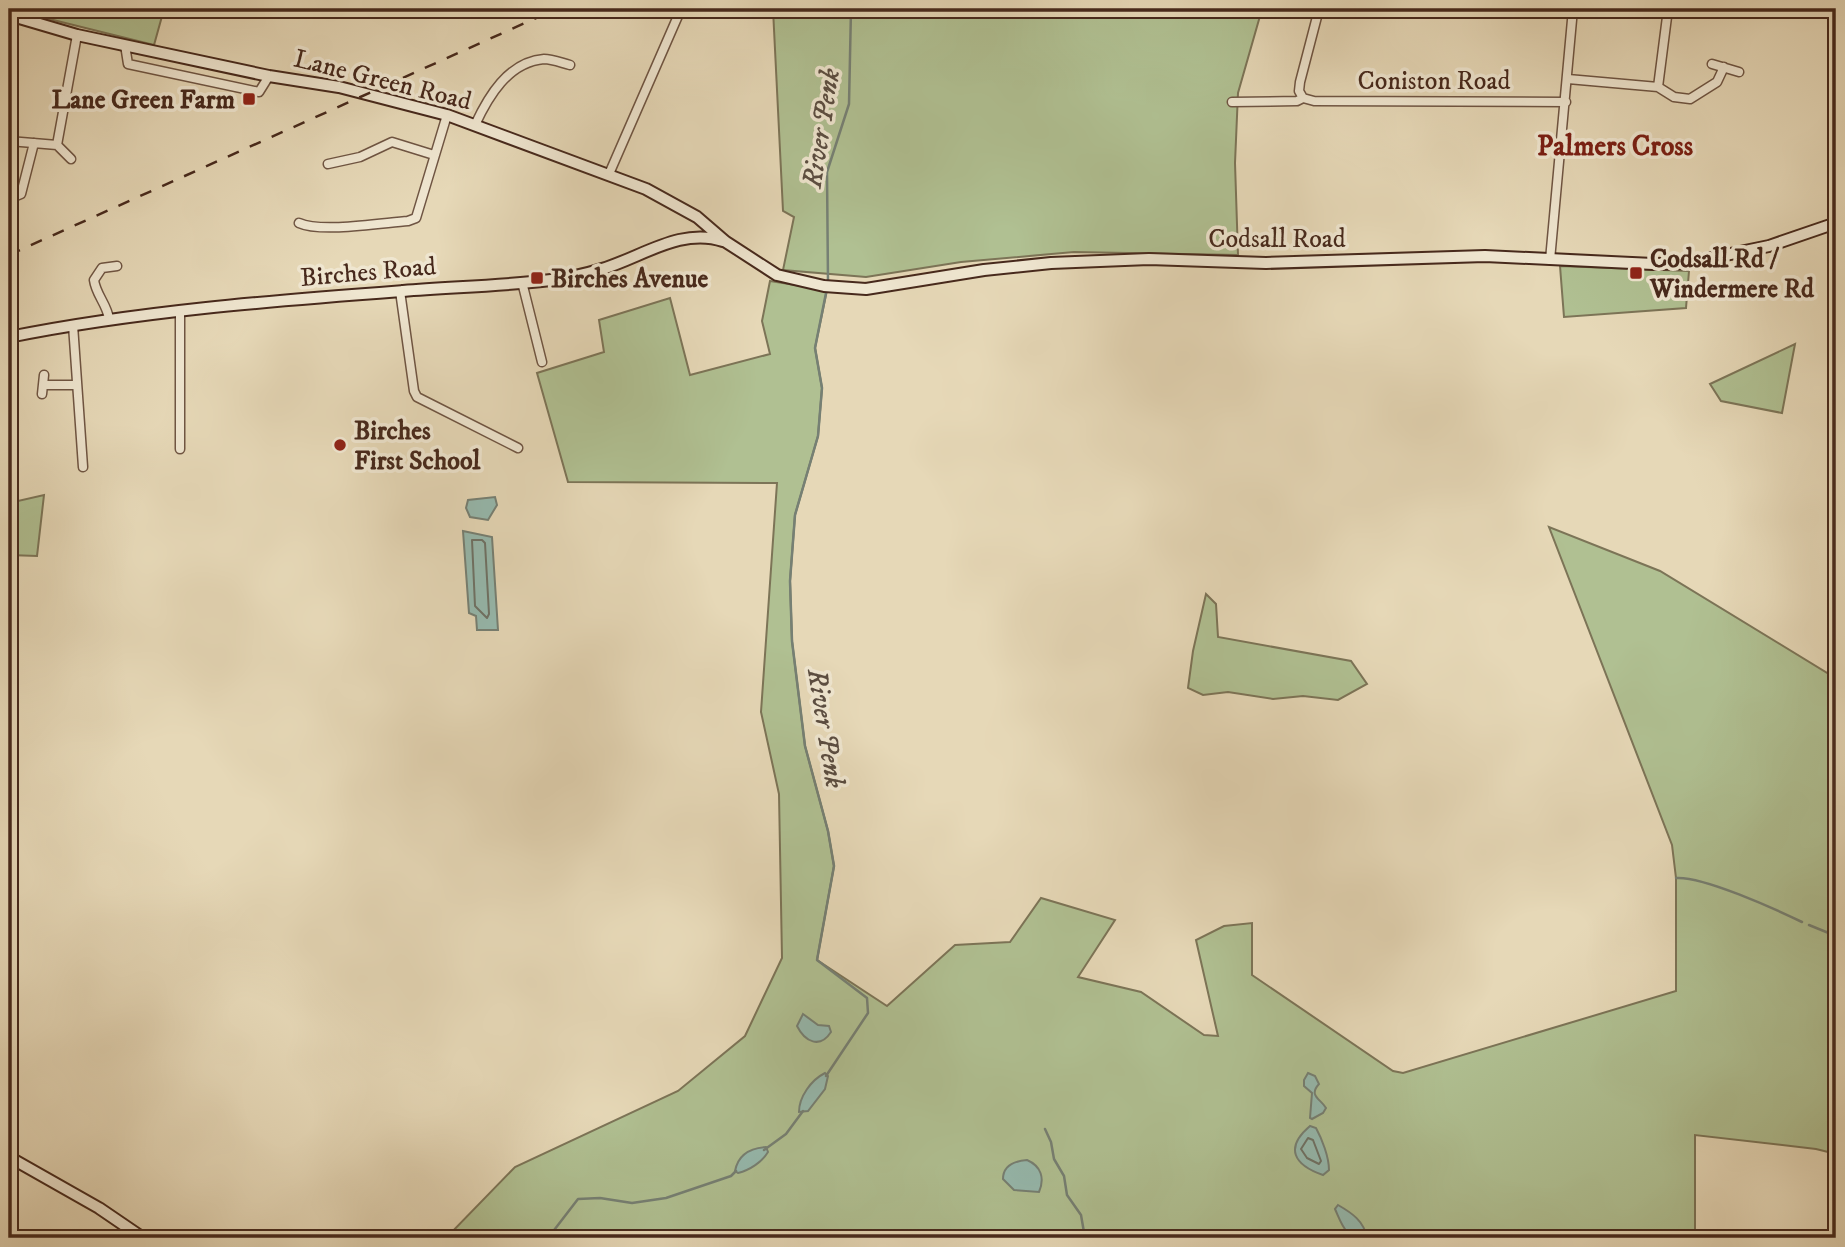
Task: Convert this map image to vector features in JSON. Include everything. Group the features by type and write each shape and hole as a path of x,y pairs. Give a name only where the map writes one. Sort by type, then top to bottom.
{"street":[{"path":"609,174 681,9"},
{"path":"1303,98 1299,91 1300,82 1319,9"},
{"path":"1550,260 1573,9"},
{"path":"1658,87 1668,9"},
{"name":"Lane Green Road","path":"9,15 77,35 269,76 340,87 447,115 609,174 681,207 726,242"},
{"path":"57,145 77,35"},
{"path":"125,45 128,64 141,67 259,92 269,76"},
{"path":"475,125 501,81 516,70 545,59 570,65"},
{"path":"1712,64 1740,72"},
{"path":"1568,79 1658,87 1674,97 1690,99 1717,82 1724,67"},
{"name":"Coniston Road","path":"1232,102 1297,101 1303,98 1314,101 1566,102"},
{"path":"299,223 316,227 412,220 417,215 447,115"},
{"path":"9,141 57,145 71,159"},
{"path":"328,164 360,157 392,142 434,155"},
{"path":"9,200 21,194 34,143"},
{"name":"Codsall Road","path":"726,242 777,275 824,286 866,289 984,270 1051,263 1149,259 1290,262 1485,256 1653,264 1698,262 1769,246 1836,222"},
{"name":"Birches Road","path":"9,337 109,319 400,291 552,280 603,269 657,247 691,237 713,238 726,242"},
{"path":"109,319 108,309 94,280 102,268 117,266"},
{"path":"522,282 542,362"},
{"path":"400,291 417,397 519,448"},
{"path":"180,312 180,449"},
{"path":"73,324 83,467"},
{"path":"44,375 42,390 77,385"},
{"path":"9,1157 99,1208 143,1238"}],"green space":[{"path":"9,9 164,9 154,45"},
{"path":"773,9 1262,9 1238,93 1235,163 1238,255 1074,252 961,262 866,277 783,270 794,217 783,211"},
{"path":"1560,266 1689,271 1686,308 1564,317"},
{"path":"770,281 827,290 815,348 822,388 818,436 795,515 790,581 792,641 805,746 828,831 834,866 817,960 887,1006 955,945 1010,942 1041,898 1115,920 1078,977 1141,992 1204,1035 1218,1036 1196,940 1224,926 1252,923 1252,975 1393,1071 1403,1073 1676,991 1676,878 1672,845 1549,527 1660,571 1829,674 1836,659 1836,1154 1816,1149 1695,1135 1695,1238 446,1238 515,1167 678,1091 745,1036 782,958 779,794 761,712 777,483 568,482 537,373 604,352 599,320 670,298 690,375 770,354 762,321"},
{"path":"1795,344 1782,413 1721,401 1710,384"},
{"path":"44,495 37,556 9,555 9,503"},
{"path":"1206,594 1216,604 1218,637 1351,661 1367,684 1338,700 1303,696 1273,699 1228,692 1203,695 1188,688"}],"water":[{"path":"495,497 497,505 488,520 470,517 466,508 468,500"},
{"path":"463,531 492,537 498,630 477,630 476,616 469,613"},
{"path":"803,1014 818,1025 829,1026 831,1032 818,1042 808,1039 797,1026"},
{"path":"825,1073 828,1076 825,1089 808,1111 799,1112 807,1090"},
{"path":"1308,1073 1315,1076 1319,1084 1316,1097 1326,1108 1312,1119 1312,1093 1304,1086"},
{"path":"1310,1126 1316,1128 1326,1154 1329,1170 1323,1175 1305,1166 1296,1155 1297,1142"},
{"path":"766,1147 768,1152 759,1162 742,1172 735,1171 746,1153"},
{"path":"1027,1160 1036,1166 1040,1173 1042,1182 1039,1192 1014,1190 1003,1179 1005,1170 1010,1165"},
{"path":"1338,1205 1357,1218 1367,1238 1349,1234 1335,1209"}],"waterway":[{"name":"River Penk","path":"828,282 827,172 849,104 851,9"},
{"name":"River Penk","path":"826,1076 868,1013 867,998 817,960 834,866 828,831 805,746 792,641 790,581 795,515 818,436 822,388 815,348 827,288"},
{"path":"1676,878 1721,888 1802,922"},
{"path":"1809,925 1836,936"},
{"name":"River Penk","path":"764,1150 786,1134 803,1111"},
{"path":"1045,1129 1054,1159 1064,1176 1067,1195 1081,1215 1085,1238"},
{"name":"River Penk","path":"548,1238 578,1199 600,1198 632,1203 666,1198 731,1176 736,1171"}],"railway":[{"path":"9,255 556,9"}],"place":[{"name":"Lane Green Farm","path":"249,99"},
{"name":"Codsall Rd / Windermere Rd","path":"1636,273"},
{"name":"Birches Avenue","path":"537,278"},
{"name":"Birches First School","path":"340,445"}],"district":[{"name":"Palmers Cross","path":"1615,145"}]}
